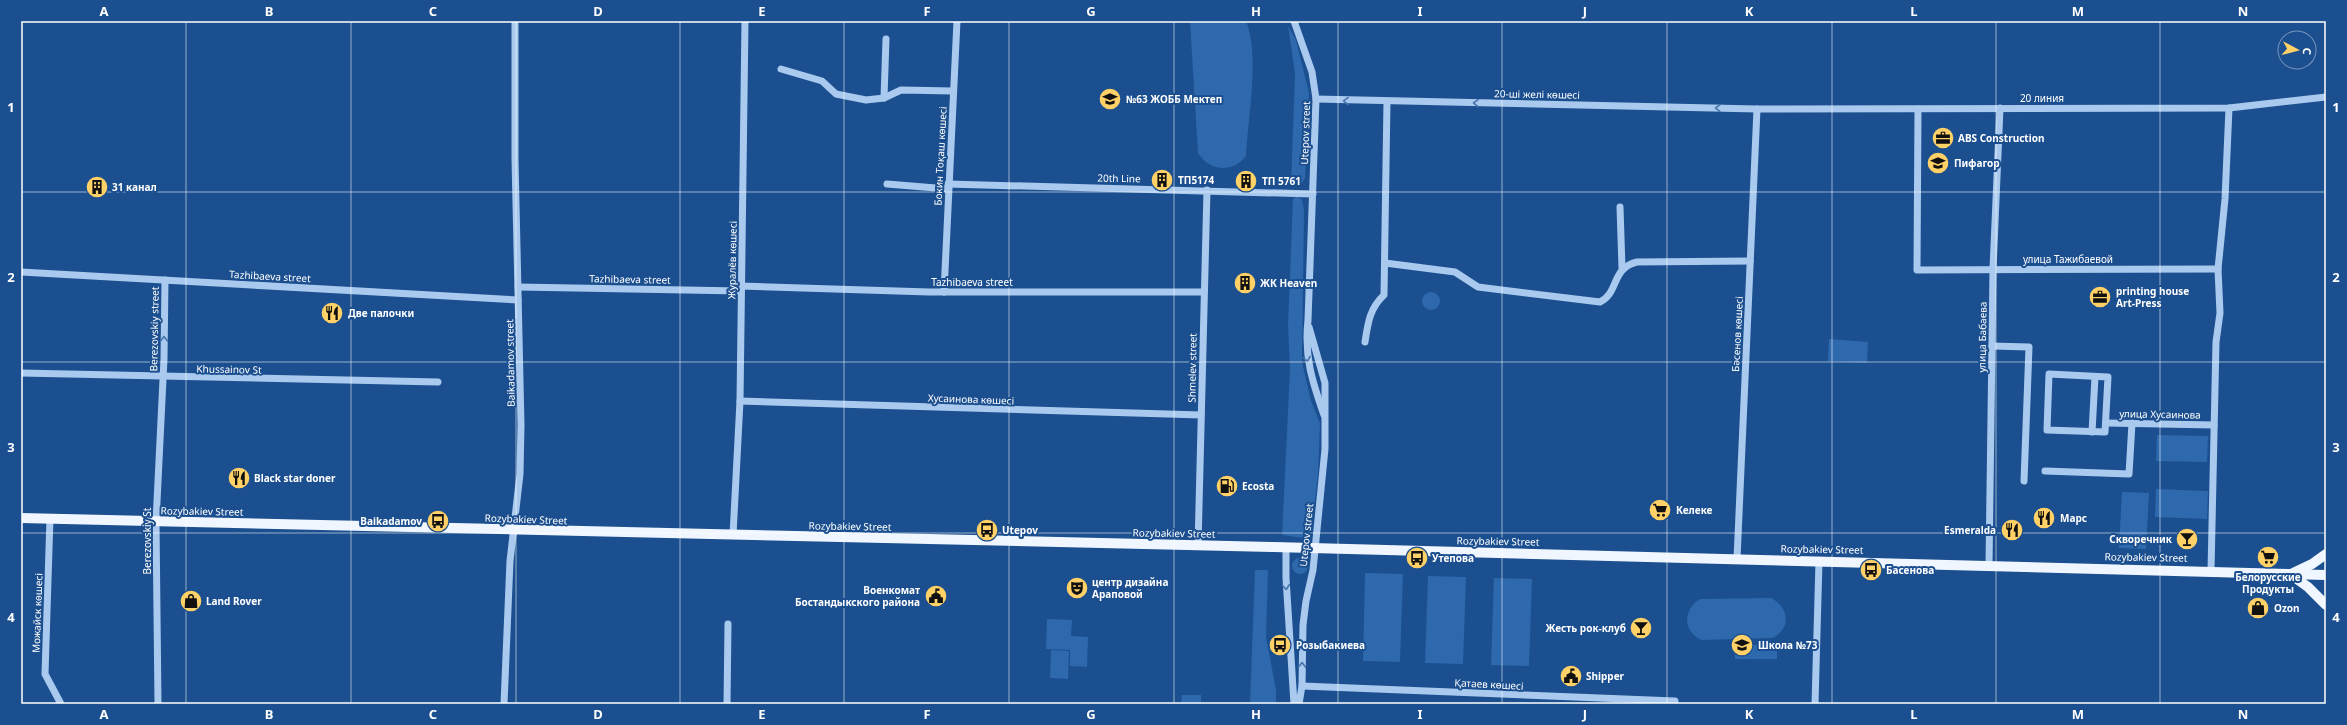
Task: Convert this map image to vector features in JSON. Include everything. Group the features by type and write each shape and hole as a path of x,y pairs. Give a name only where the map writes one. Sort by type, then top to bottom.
{"main road":[{"name":"Rozybakiev Street","path":"21,518 1316,548 2326,575"},
{"path":"2326,554 2312,564 2290,574 2308,587 2326,605"}],"street":[{"name":"Baikadamov street","path":"504,704 510,562 520,474 521,425 515,21"},
{"name":"Журалёв көшесі","path":"734,535 734,498 740,401 745,21"},
{"name":"Бокин Тоқаш көшесі","path":"944,292 957,21"},
{"name":"Utepov street","path":"1294,21 1310,65 1316,99 1306,354 1313,383 1324,415"},
{"path":"884,98 886,39"},
{"path":"781,69 822,81 836,94 866,100 884,98 901,90 953,91"},
{"name":"20 линия","path":"1757,109 2228,108 2326,97"},
{"name":"20-ші желі көшесі","path":"1316,99 1757,109"},
{"path":"1365,342 1368,320 1374,305 1384,295 1387,101"},
{"name":"улица Тажибаевой","path":"1918,108 1917,270 2218,269"},
{"name":"улица Бабаева","path":"1989,565 1993,269 2000,108"},
{"path":"2210,571 2216,342 2220,313 2218,269 2225,199 2228,108"},
{"name":"Бәсенов көшесі","path":"1737,559 1757,109"},
{"name":"20th Line","path":"887,184 1207,190 1313,194"},
{"name":"Shmelev street","path":"1198,546 1207,190"},
{"path":"1385,263 1455,272 1478,287 1600,302 1610,294 1622,268 1620,207"},
{"path":"1622,268 1637,262 1750,261"},
{"name":"Tazhibaeva street","path":"21,272 518,300"},
{"name":"Berezovskiy street","path":"162,377 165,280"},
{"name":"Tazhibaeva street","path":"518,287 741,288 944,292 1204,292"},
{"name":"Utepov street","path":"1299,704 1302,686 1303,625 1316,548 1325,449 1324,377 1312,342 1308,320"},
{"path":"1992,346 2029,347 2024,482"},
{"name":"Khussainov St","path":"21,373 438,382"},
{"path":"2049,374 2095,376 2108,377 2105,432 2047,430 2049,374"},
{"path":"2092,432 2095,376"},
{"name":"Berezovskiy St","path":"158,704 156,522 162,377"},
{"name":"Хусаинова көшесі","path":"740,401 1201,415"},
{"name":"улица Хусаинова","path":"2106,423 2214,424"},
{"path":"2045,471 2129,474 2132,423"},
{"name":"Можайск көшесі","path":"50,518 45,674 60,704"},
{"name":"Utepov street","path":"1286,548 1286,578 1294,704"},
{"path":"1815,704 1819,561"},
{"path":"727,704 728,624"},
{"name":"Қатаев көшесі","path":"1302,686 1675,701"},
{"path":"1521,704 1522,696"}],"shaded area":[{"path":"1246,21 1250,35 1253,68 1246,156 1241,162 1228,168 1215,167 1209,164 1198,153 1190,22"},
{"path":"1288,26 1296,40 1309,93 1305,178 1302,183 1291,186 1295,73"},
{"path":"1297,196 1302,200 1304,210 1302,362 1311,401 1320,423 1318,474 1314,508 1309,530 1303,538 1282,535 1290,369 1288,325 1293,199"},
{"path":"1427,292 1435,292 1440,297 1438,308 1435,310 1427,310 1422,305 1422,297"},
{"path":"1829,339 1868,342 1867,363 1828,361"},
{"path":"2157,435 2208,436 2207,462 2156,461"},
{"path":"2156,489 2208,491 2207,519 2155,517"},
{"path":"2122,492 2149,493 2146,549 2119,548"},
{"path":"1300,558 1306,560 1308,566 1306,572 1300,574 1294,572 1292,566 1294,560"},
{"path":"1255,570 1268,570 1266,637 1276,690 1276,704 1250,704"},
{"path":"1365,573 1403,574 1400,662 1363,661"},
{"path":"1428,576 1466,577 1463,664 1425,663"},
{"path":"1494,578 1532,579 1529,666 1491,665"},
{"path":"1771,598 1782,607 1786,618 1783,629 1772,638 1702,640 1691,632 1688,626 1687,620 1690,608 1700,599"},
{"path":"1047,619 1072,620 1071,636 1088,637 1087,667 1070,666 1070,650 1046,649"},
{"path":"1735,645 1777,645 1777,659 1735,659"},
{"path":"1051,650 1069,651 1068,679 1050,678"},
{"path":"1182,695 1201,695 1201,704 1181,704"}],"place":[{"name":"№63 ЖОББ Мектеп","path":"1110,99"},
{"name":"ABS Construction","path":"1943,138"},
{"name":"Пифагор","path":"1938,163"},
{"name":"ТП5174","path":"1162,180"},
{"name":"ТП 5761","path":"1246,181"},
{"name":"31 канал","path":"97,187"},
{"name":"ЖК Heaven","path":"1245,283"},
{"name":"printing house Art-Press","path":"2100,297"},
{"name":"Две палочки","path":"332,313"},
{"name":"Black star doner","path":"239,478"},
{"name":"Ecosta","path":"1227,486"},
{"name":"Келеке","path":"1660,510"},
{"name":"Марс","path":"2044,518"},
{"name":"Baikadamov","path":"438,521"},
{"name":"Utepov","path":"987,530"},
{"name":"Esmeralda","path":"2012,530"},
{"name":"Скворечник","path":"2187,539"},
{"name":"Белорусские Продукты","path":"2268,557"},
{"name":"Утепова","path":"1417,558"},
{"name":"Басенова","path":"1871,570"},
{"name":"центр дизайна Араповой","path":"1077,588"},
{"name":"Военкомат Бостандыкского района","path":"936,596"},
{"name":"Land Rover","path":"191,601"},
{"name":"Ozon","path":"2258,608"},
{"name":"Жесть рок-клуб","path":"1641,628"},
{"name":"Розыбакиева","path":"1280,645"},
{"name":"Школа №73","path":"1742,645"},
{"name":"Shipper","path":"1571,676"}]}
